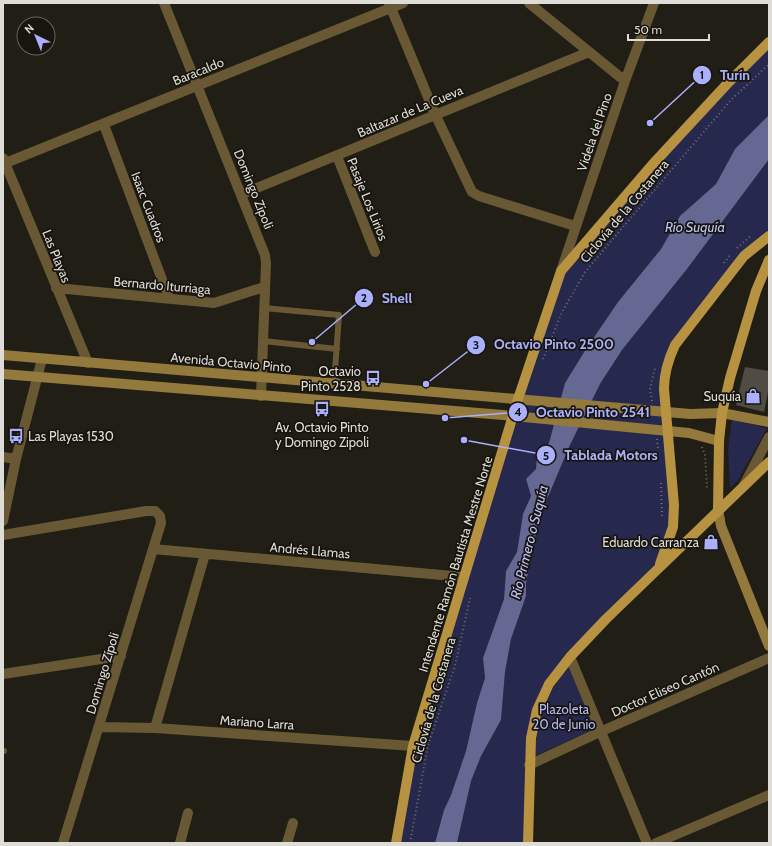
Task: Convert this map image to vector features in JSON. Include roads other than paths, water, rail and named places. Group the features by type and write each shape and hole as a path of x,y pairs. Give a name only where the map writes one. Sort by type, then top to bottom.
{"main road":[{"name":"Intendente Ramón Bautista Mestre Norte","path":"396,843 413,746 518,398 561,271 652,166 727,84 769,42"},
{"path":"658,569 670,541 673,527 674,505 664,390 664,375 668,362 675,345 744,256 769,236"},
{"path":"769,260 756,291 730,378 722,413 719,441 718,509 721,526 769,646"},
{"name":"Avenida Octavio Pinto","path":"3,355 261,378 518,398 690,414 722,413"},
{"path":"3,374 513,416 689,433 719,441"},
{"path":"722,413 769,422"},
{"path":"528,843 529,765 531,738 540,699 549,684 570,657 606,619 718,509 769,462"}],"street":[{"name":"Domingo Zípoli","path":"164,3 265,254 266,263 261,396"},
{"name":"Baracaldo","path":"4,162 104,125 390,6 403,3"},
{"path":"529,3 625,81"},
{"name":"Videla del Pino","path":"561,271 625,81 654,3"},
{"path":"390,6 435,114 472,192 479,196 575,226"},
{"name":"Baltazar de La Cueva","path":"242,194 589,52"},
{"name":"Isaac Cuadros","path":"104,125 169,298"},
{"name":"Pasaje Los Lirios","path":"336,156 375,252"},
{"name":"Las Playas","path":"4,162 88,363"},
{"name":"Bernardo Iturriaga","path":"56,288 214,303 264,287"},
{"path":"3,521 16,459 42,358"},
{"path":"744,486 769,437"},
{"path":"3,457 16,459"},
{"name":"Domingo Zípoli","path":"3,536 146,511 156,512 160,516 161,523 100,727 63,843"},
{"name":"Andrés Llamas","path":"153,549 464,577"},
{"path":"156,728 205,554"},
{"path":"3,674 121,656"},
{"path":"570,657 602,731 647,843"},
{"name":"Doctor Eliseo Cantón","path":"529,765 602,731 769,658"},
{"name":"Mariano Larra","path":"100,727 156,728 413,746"},
{"path":"656,843 769,795"},
{"path":"180,843 188,813"},
{"path":"287,843 293,823"}],"lane":[{"path":"264,308 340,315 334,384"},
{"path":"263,341 337,349"}],"water":[{"name":"Río Suquía","path":"769,115 769,159 687,269 622,350 600,384 570,445 539,518 526,583 526,596 511,639 505,672 501,720 481,756 471,781 457,843 435,843 444,810 451,795 466,751 477,703 485,678 483,658 504,599 506,571 517,552 523,514 531,496 526,479 536,469 537,455 549,443 565,383 618,302 661,249 680,216 716,184 735,149"}],"place":[{"name":"Turín","path":"650,123"},
{"name":"Shell","path":"312,342"},
{"name":"Octavio Pinto 2528","path":"373,378"},
{"name":"Octavio Pinto 2500","path":"426,384"},
{"name":"Suquía","path":"753,396"},
{"name":"Av. Octavio Pinto y Domingo Zipoli","path":"322,409"},
{"name":"Octavio Pinto 2541","path":"445,418"},
{"name":"Las Playas 1530","path":"16,436"},
{"name":"Tablada Motors","path":"464,440"},
{"name":"Eduardo Carranza","path":"711,542"}],"water label":[{"name":"Río Primero o Suquía","path":"529,542"}],"park label":[{"name":"Plazoleta 20 de Junio","path":"564,716"}]}
